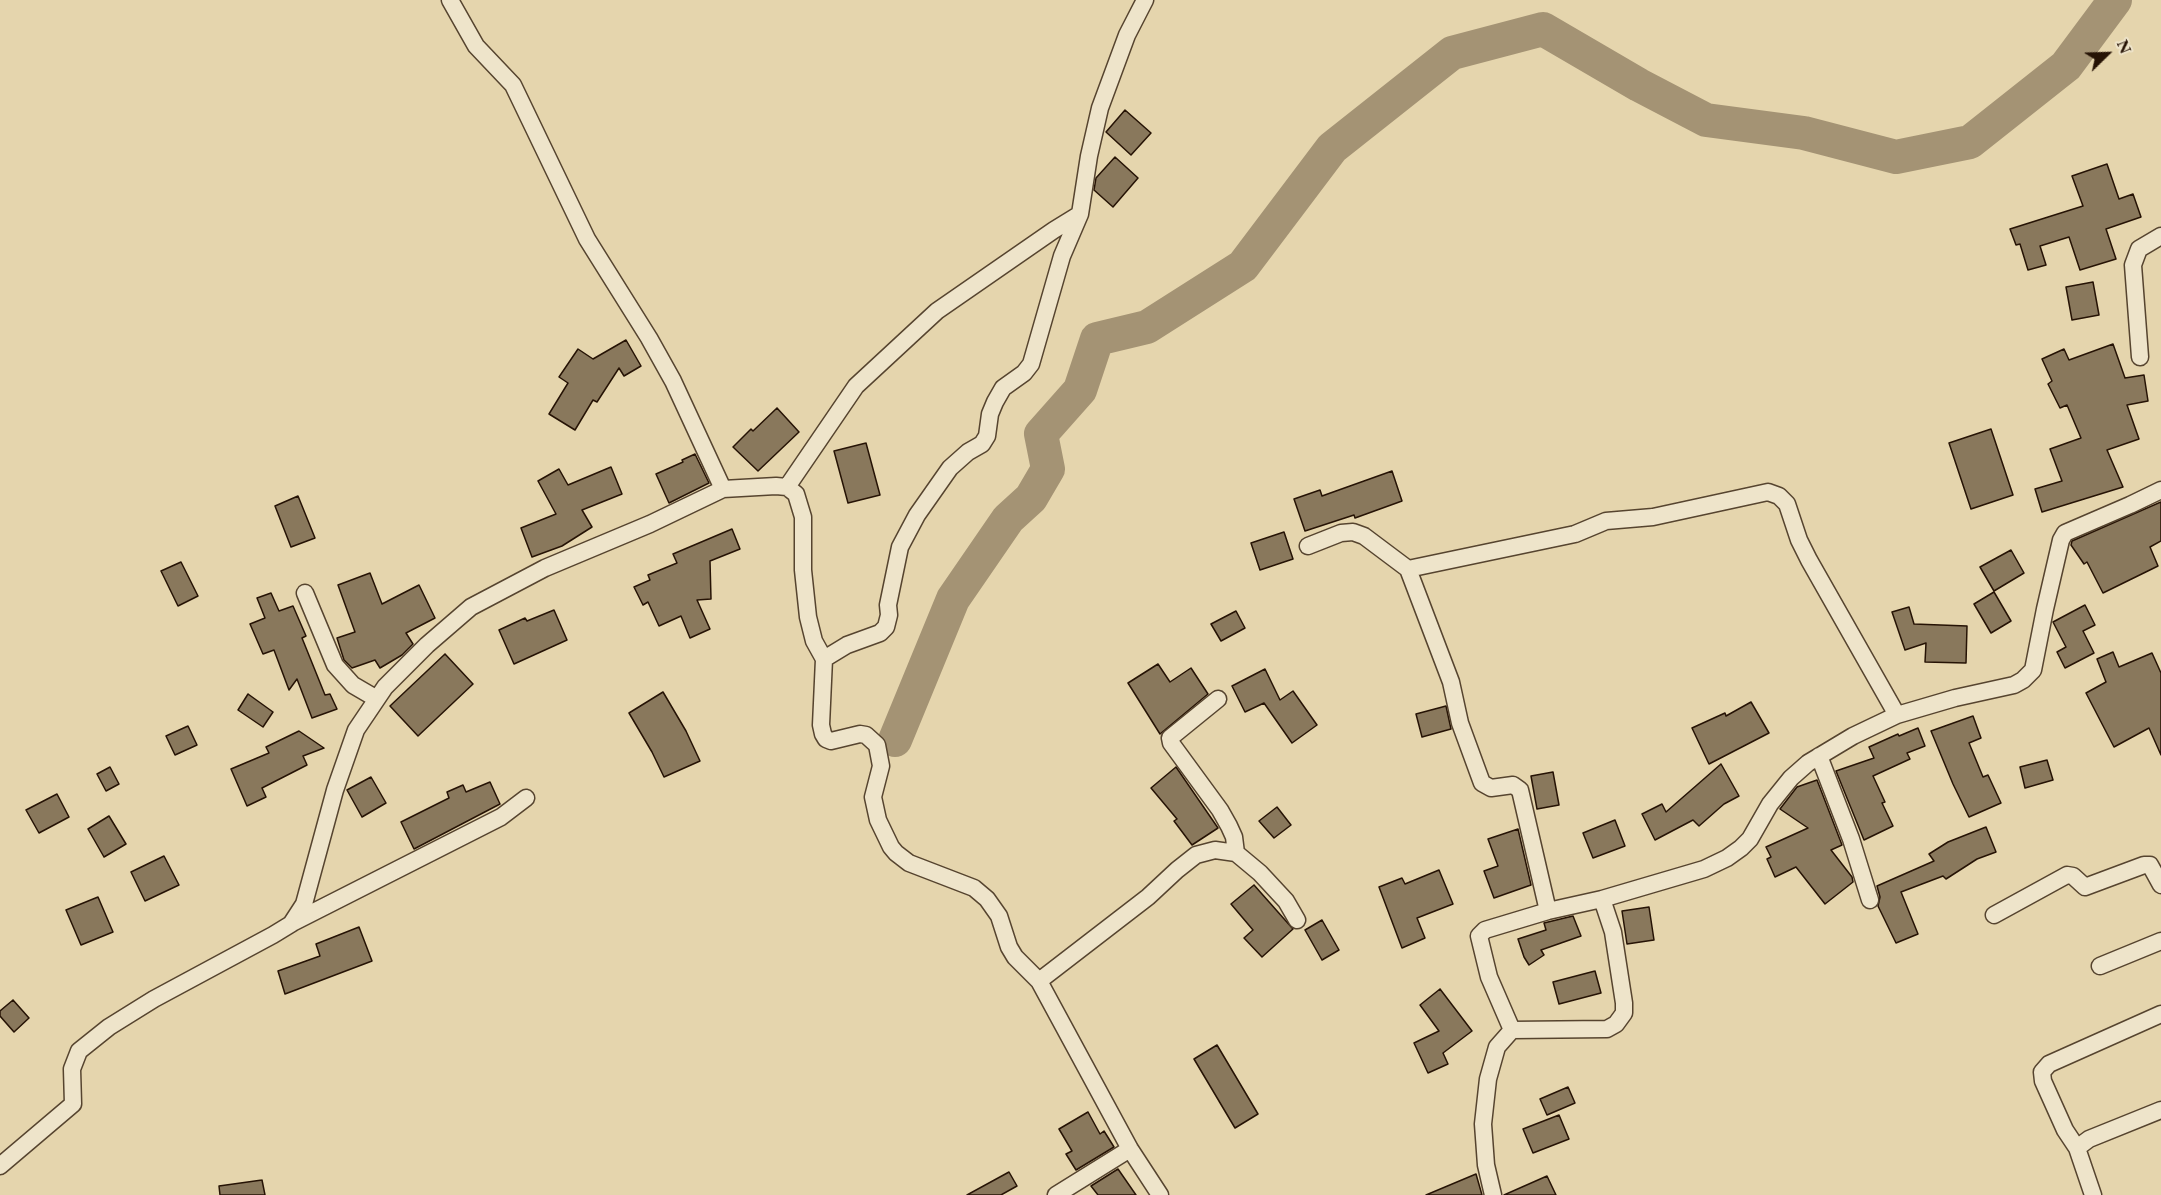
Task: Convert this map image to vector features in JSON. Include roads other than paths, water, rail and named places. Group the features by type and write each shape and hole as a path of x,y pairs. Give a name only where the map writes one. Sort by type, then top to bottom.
{"street":[{"path":"450,0 476,46 513,85 587,239 673,381 723,489"},
{"path":"824,659 848,645 880,633 886,627 890,615 888,605 900,547 917,515 940,480 968,452 982,444 987,436 990,414 1003,388 1024,373 1031,364 1062,256 1080,214 1089,156 1100,108 1127,35 1145,0"},
{"path":"788,487 856,386 872,371 937,311 1053,230 1080,214"},
{"path":"2140,357 2133,265 2139,249 2161,236"},
{"path":"291,924 304,903 335,790 356,730 385,687 427,645 471,607 545,568 650,524 723,489 788,487 796,494 801,510 805,600 814,641 824,659 821,725 823,734 831,741 853,735 866,735 877,745 881,765 873,797 878,820 891,847 909,863 975,888 987,899 999,916 1015,957 1039,981 1130,1149 1160,1195"},
{"path":"1512,1030 1490,977 1479,936 1485,930 1704,869 1742,848 1750,839 1770,804 1791,778 1820,756 1853,736 1897,715 1955,698 2014,685 2023,680 2033,670 2056,563 2065,533 2130,506 2161,490"},
{"path":"1407,569 1575,534 1606,521 1680,512 1768,492 1779,496 1787,504 1809,560 1897,715"},
{"path":"1308,546 1341,533 1353,532 1365,536 1407,569 1451,682 1460,723 1482,783 1491,788 1513,784 1520,790 1548,911"},
{"path":"305,592 335,665 352,685 377,699"},
{"path":"1218,699 1170,738 1171,743 1225,818 1234,837 1236,853"},
{"path":"1820,756 1851,839 1870,900"},
{"path":"0,1166 73,1104 72,1069 75,1059 79,1051 109,1027 154,999 291,924 501,817 526,798"},
{"path":"1039,981 1101,935 1196,855 1215,850 1236,853 1286,901 1297,920"},
{"path":"1994,915 2067,875 2073,876 2085,887 2144,865 2150,866 2161,885"},
{"path":"1493,1195 1486,1165 1483,1124 1488,1078 1497,1047 1512,1030 1607,1029 1616,1024 1624,1013 1613,932 1602,899"},
{"path":"2100,966 2161,941"},
{"path":"2093,1195 2077,1148 2065,1130 2043,1082 2042,1072 2049,1064 2161,1014"},
{"path":"2077,1148 2089,1139 2161,1110"},
{"path":"1056,1195 1130,1149"}],"waterway":[{"path":"895,740 953,599 1008,519 1031,498 1048,469 1041,434 1080,390 1097,339 1147,327 1243,266 1332,148 1452,53 1543,29 1639,85 1706,120 1804,133 1896,157 1970,142 2066,66 2115,0"}]}
